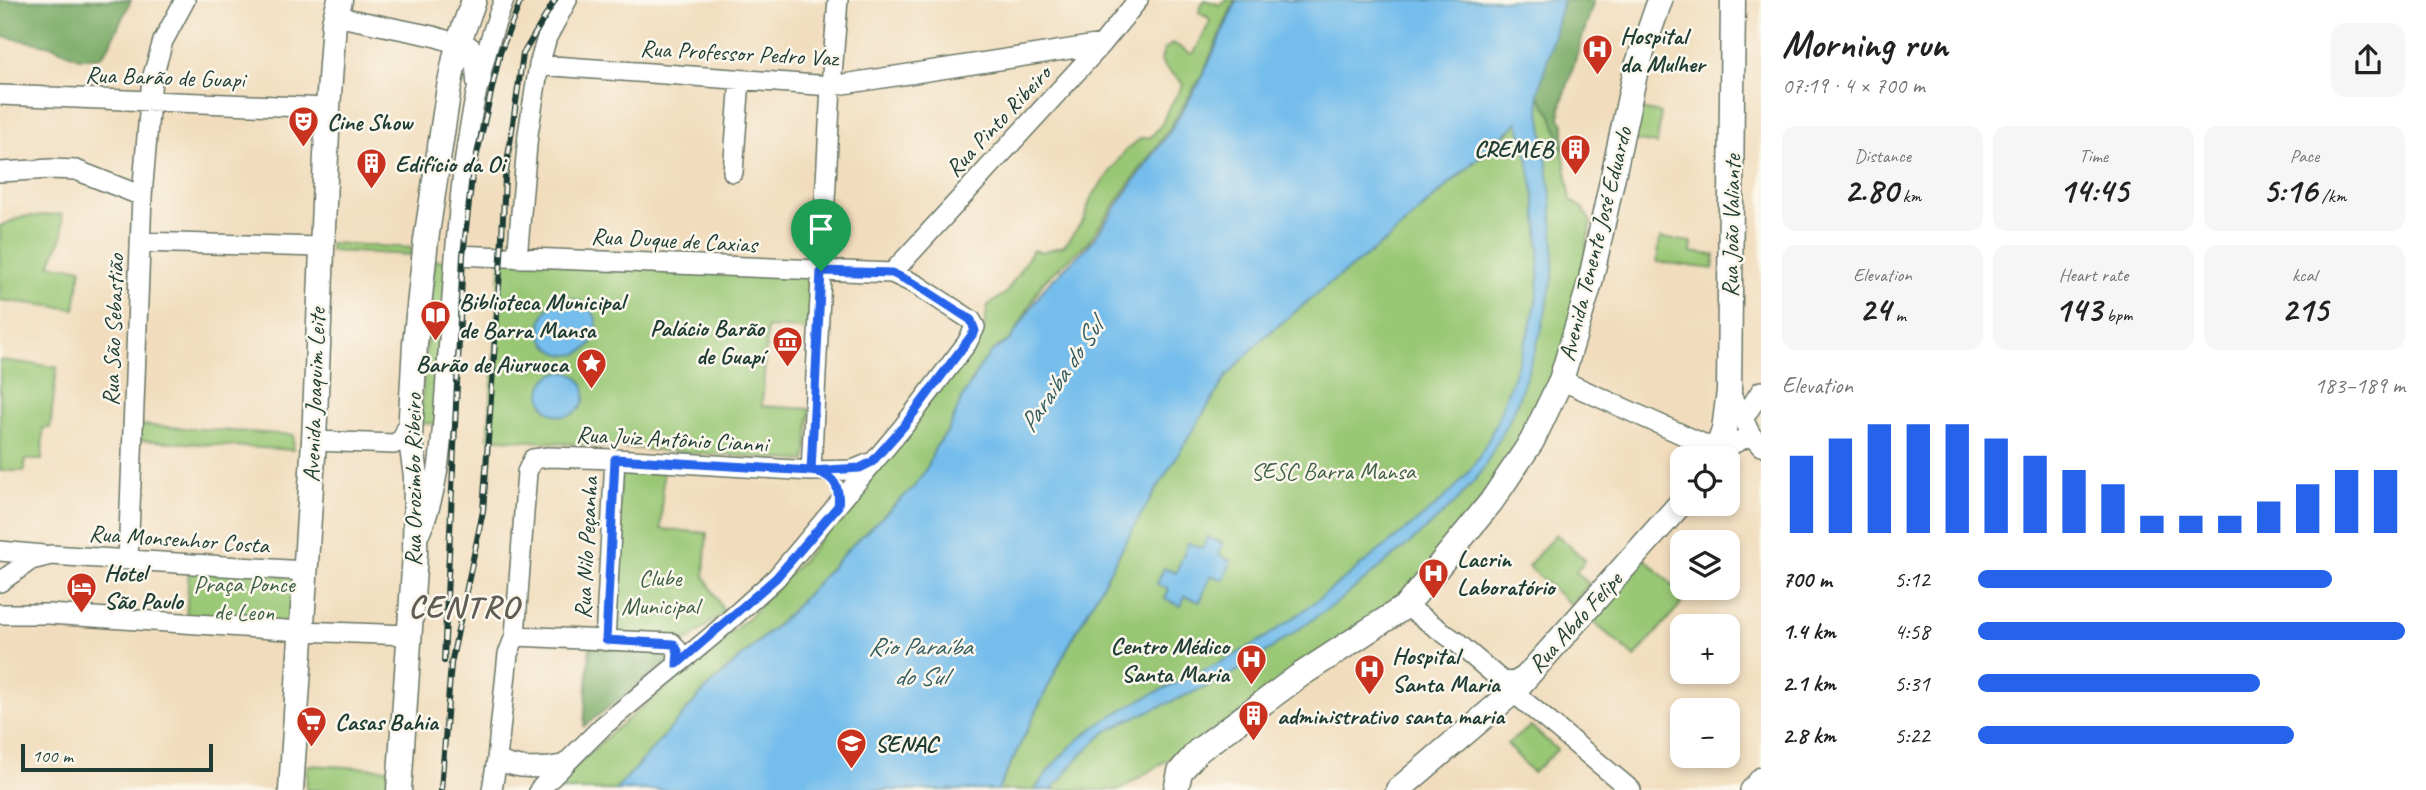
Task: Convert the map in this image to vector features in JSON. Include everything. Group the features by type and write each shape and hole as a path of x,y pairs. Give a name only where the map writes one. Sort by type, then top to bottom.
{"main road":[{"name":"Avenida Joaquim Leite","path":"291,790 314,441 328,108 335,13 340,0"},
{"name":"Rua Orozimbo Ribeiro","path":"399,790 415,544 416,476 411,419 415,344 447,98 458,44 474,0"},
{"name":"Avenida Tenente José Eduardo","path":"1176,790 1180,772 1198,751 1299,676 1406,606 1491,502 1532,441 1561,380 1599,247 1636,69 1660,0"},
{"name":"Rua João Valiante","path":"1718,446 1729,391 1733,0"},
{"path":"458,44 474,52 478,60 479,81"},
{"name":"Rua Abdo Felipe","path":"1398,790 1513,692 1670,515"}],"street":[{"name":"Rua São Sebastião","path":"128,560 142,196 152,79 163,41 185,0"},
{"path":"415,544 429,507 442,444 461,180 479,81 504,0"},
{"path":"517,258 528,134 539,65 547,37 567,0"},
{"path":"838,0 811,471 833,479 839,491 838,506"},
{"name":"Rua Pinto Ribeiro","path":"892,273 1102,44 1138,0"},
{"path":"334,32 338,20 345,18 433,36 458,44"},
{"name":"Rua Professor Pedro Vaz","path":"539,65 831,86 1102,44"},
{"path":"733,172 740,79"},
{"name":"Rua Barão de Guapi","path":"0,95 328,108"},
{"path":"0,172 68,169 142,196"},
{"path":"140,242 321,247"},
{"name":"Rua Duque de Caxias","path":"455,255 892,273"},
{"path":"538,790 603,726 776,578 903,427 971,337 975,327 971,320 917,285 892,273"},
{"path":"1561,380 1697,446"},
{"path":"1729,391 1751,433"},
{"path":"1730,446 1751,433 1761,391"},
{"path":"314,441 394,444 402,439 411,419"},
{"name":"Rua Juiz Antônio Cianni","path":"515,636 527,472 531,461 536,458 615,459 811,471 853,470 872,462"},
{"name":"Rua Nilo Peçanha","path":"606,640 615,459"},
{"name":"Rua Monsenhor Costa","path":"0,551 304,571"},
{"name":"Rua Monsenhor Costa","path":"0,582 31,560 51,555"},
{"path":"1406,606 1455,640 1502,681 1513,682 1529,673"},
{"path":"0,614 49,614 300,631 409,635"},
{"path":"495,779 508,654 515,636 674,644 678,651 677,664"},
{"path":"1513,692 1631,790"},
{"path":"495,779 509,765 545,768 562,765"},
{"path":"1750,790 1761,777"}],"green space":[{"path":"0,0 131,0 107,50 100,57 79,58 52,46 0,36"},
{"path":"1205,0 1220,5 1225,0 1235,0 1203,73 1171,126 1088,242 1042,283 1010,340 998,347 971,381 952,425 935,448 928,466 914,487 848,549 790,613 703,692 616,790 551,790 610,734 747,619 808,554 983,333 988,305 1006,293 1033,250 1042,252 1064,246 1084,219 1091,198 1125,151 1141,138 1150,138 1162,124 1183,85 1163,64 1161,60 1164,50 1173,43 1191,54 1194,53 1210,22 1209,18 1199,13"},
{"path":"1563,0 1594,0 1561,106 1564,152 1552,116 1538,94"},
{"name":"SESC Barra Mansa","path":"1538,94 1560,135 1571,200 1583,208 1591,223 1560,380 1427,581 1301,674 1120,790 998,790 1062,658 1140,516 1226,377 1262,339 1386,241 1513,128"},
{"path":"1640,109 1661,113 1657,144 1633,140"},
{"path":"62,214 63,234 50,265 81,268 75,309 0,300 0,226 21,217"},
{"path":"1660,238 1692,242 1691,252 1715,255 1713,269 1657,262"},
{"path":"330,243 411,248 411,255 330,251"},
{"path":"501,256 817,277 814,330 767,327 762,406 810,409 806,461 488,438"},
{"path":"433,260 456,262 443,423 420,424"},
{"path":"0,360 57,367 50,428 43,428 42,460 25,460 25,471 0,471"},
{"path":"139,425 294,435 293,450 139,440"},
{"name":"Clube Municipal","path":"621,470 663,472 661,529 707,533 704,575 724,612 689,640 609,636"},
{"path":"1556,534 1585,560 1576,572 1589,584 1571,605 1528,566"},
{"path":"1643,557 1670,583 1670,600 1684,600 1635,657 1587,617"},
{"name":"Praça Ponce de Leon","path":"189,566 302,574 297,628 186,621"},
{"path":"590,646 666,647 673,658 584,726"},
{"path":"1531,726 1557,750 1533,773 1507,744"},
{"path":"307,765 389,769 389,790 306,790"}],"water":[{"path":"1237,0 1563,0 1538,94 1551,196 1553,277 1541,332 1515,409 1481,473 1454,504 1339,601 1243,668 1104,733 1078,758 1052,790 1035,790 1056,762 1079,739 1105,720 1251,646 1301,613 1429,512 1473,466 1490,437 1527,338 1538,289 1536,204 1518,122 1386,241 1262,339 1226,377 1140,516 1062,658 998,790 616,790 703,692 790,613 848,549 914,487 928,466 935,448 948,431 961,400 981,365 991,352 1010,340 1045,287 1090,244 1170,131 1200,82"},
{"path":"569,299 580,301 589,307 595,316 595,338 589,347 580,353 569,355 558,353 549,347 543,338 541,327 543,316 549,307 558,301"},
{"path":"563,372 578,379 585,394 578,409 563,416 548,409 541,394 548,379"},
{"path":"1207,537 1223,543 1219,555 1231,561 1224,580 1211,575 1200,602 1185,596 1181,606 1165,599 1169,589 1157,584 1164,568 1176,573 1188,543 1203,548"}],"railway":[{"path":"444,661 463,255 472,176 500,53 521,0"},
{"path":"441,790 451,664 483,511 505,178 523,54 555,0"}],"place":[{"name":"Hospital da Mulher","path":"1597,77"},
{"name":"Cine Show","path":"304,149"},
{"name":"CREMEB","path":"1576,176"},
{"name":"Edifício da Oi","path":"372,191"},
{"name":"Biblioteca Municipal de Barra Mansa","path":"436,343"},
{"name":"Palácio Barão de Guapí","path":"787,369"},
{"name":"Barão de Aiuruoca","path":"591,391"},
{"name":"Lacrin Laboratório","path":"1434,600"},
{"name":"Hotel São Paulo","path":"81,614"},
{"name":"Centro Médico Santa Maria","path":"1252,687"},
{"name":"Hospital Santa Maria","path":"1369,697"},
{"name":"administrativo santa maria","path":"1254,743"},
{"name":"Casas Bahia","path":"312,749"},
{"name":"SENAC","path":"852,771"}],"district":[{"name":"CENTRO","path":"464,606"}],"route":[{"path":"821,271 811,471 821,472 833,479 839,491 838,506 776,578 677,664 678,651 674,644 606,640 615,459 811,471 860,468 872,462 903,427 975,331 971,320 917,285 892,273 821,271"}],"water label":[{"name":"Paraiba do Sul","path":"1061,376"},
{"name":"Rio Paraíba do Sul","path":"920,661"}]}
